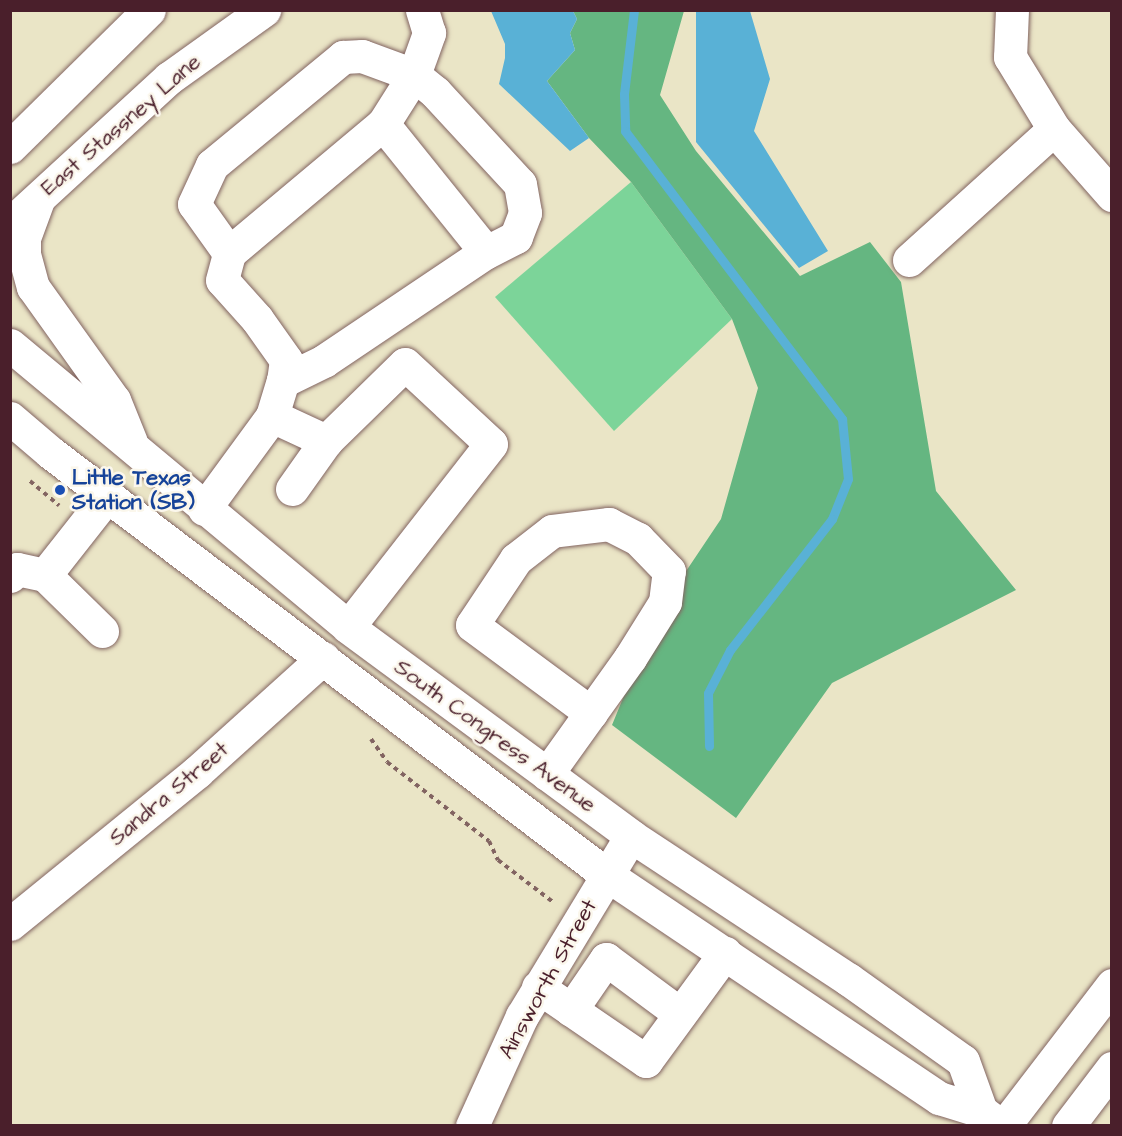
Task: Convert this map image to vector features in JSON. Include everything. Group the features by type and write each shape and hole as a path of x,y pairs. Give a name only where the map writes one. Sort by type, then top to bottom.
{"main road":[{"path":"11,146 149,10"},
{"name":"East Stassney Lane","path":"10,224 170,78 264,10"},
{"path":"204,508 272,416 283,381 286,360 256,319 222,280 229,253 383,124 414,75 429,33 422,10"},
{"path":"1012,10 1010,57 1054,129 1112,195"},
{"path":"229,253 194,204 212,165 343,57 362,56 414,75 435,92 520,184 525,213 516,237 486,252 324,361 283,381"},
{"path":"383,124 486,252"},
{"path":"909,260 1054,129"},
{"path":"42,193 24,238 24,254 31,280 47,308 114,400 133,447"},
{"name":"South Congress Avenue","path":"10,345 348,627 631,836 848,979 963,1061 996,1121"},
{"path":"292,489 326,441 405,364 491,444 348,627"},
{"path":"272,416 326,441"},
{"name":"South Congress Avenue","path":"12,421 607,875 939,1098 996,1121"},
{"path":"45,575 108,495"},
{"path":"547,774 591,713 665,602 669,571 638,539 609,525 552,531 516,559 472,625 591,713"},
{"path":"10,576 17,569 45,575 102,631"},
{"name":"Sandra Street","path":"10,924 197,772 323,658"},
{"name":"Ainsworth Street","path":"472,1125 522,1016 631,836"},
{"path":"538,987 646,1061 724,953"},
{"path":"571,1010 606,959 680,1014"},
{"path":"996,1121 1112,985"},
{"path":"1068,1125 1112,1068"}],"path":[{"path":"362,731 371,738 387,762 489,841 498,860 557,906"}],"green space":[{"path":"573,11 684,11 660,95 696,151 800,276 870,242 901,282 936,491 1016,590 832,683 736,818 612,725 658,613 721,519 758,388 732,319 631,182 589,138 547,81 575,50 570,33 577,19"},
{"path":"631,182 732,319 614,431 495,297"}],"water":[{"path":"491,11 573,11 577,19 570,33 575,50 547,81 589,138 570,151 499,84 505,58 505,44"},
{"path":"696,11 750,11 770,79 754,131 828,251 799,268 696,142"}],"waterway":[{"path":"634,10 624,94 625,131 842,419 848,479 832,519 730,650 708,693 709,746"}],"place":[{"name":"Little Texas Station (SB)","path":"60,490"}]}
